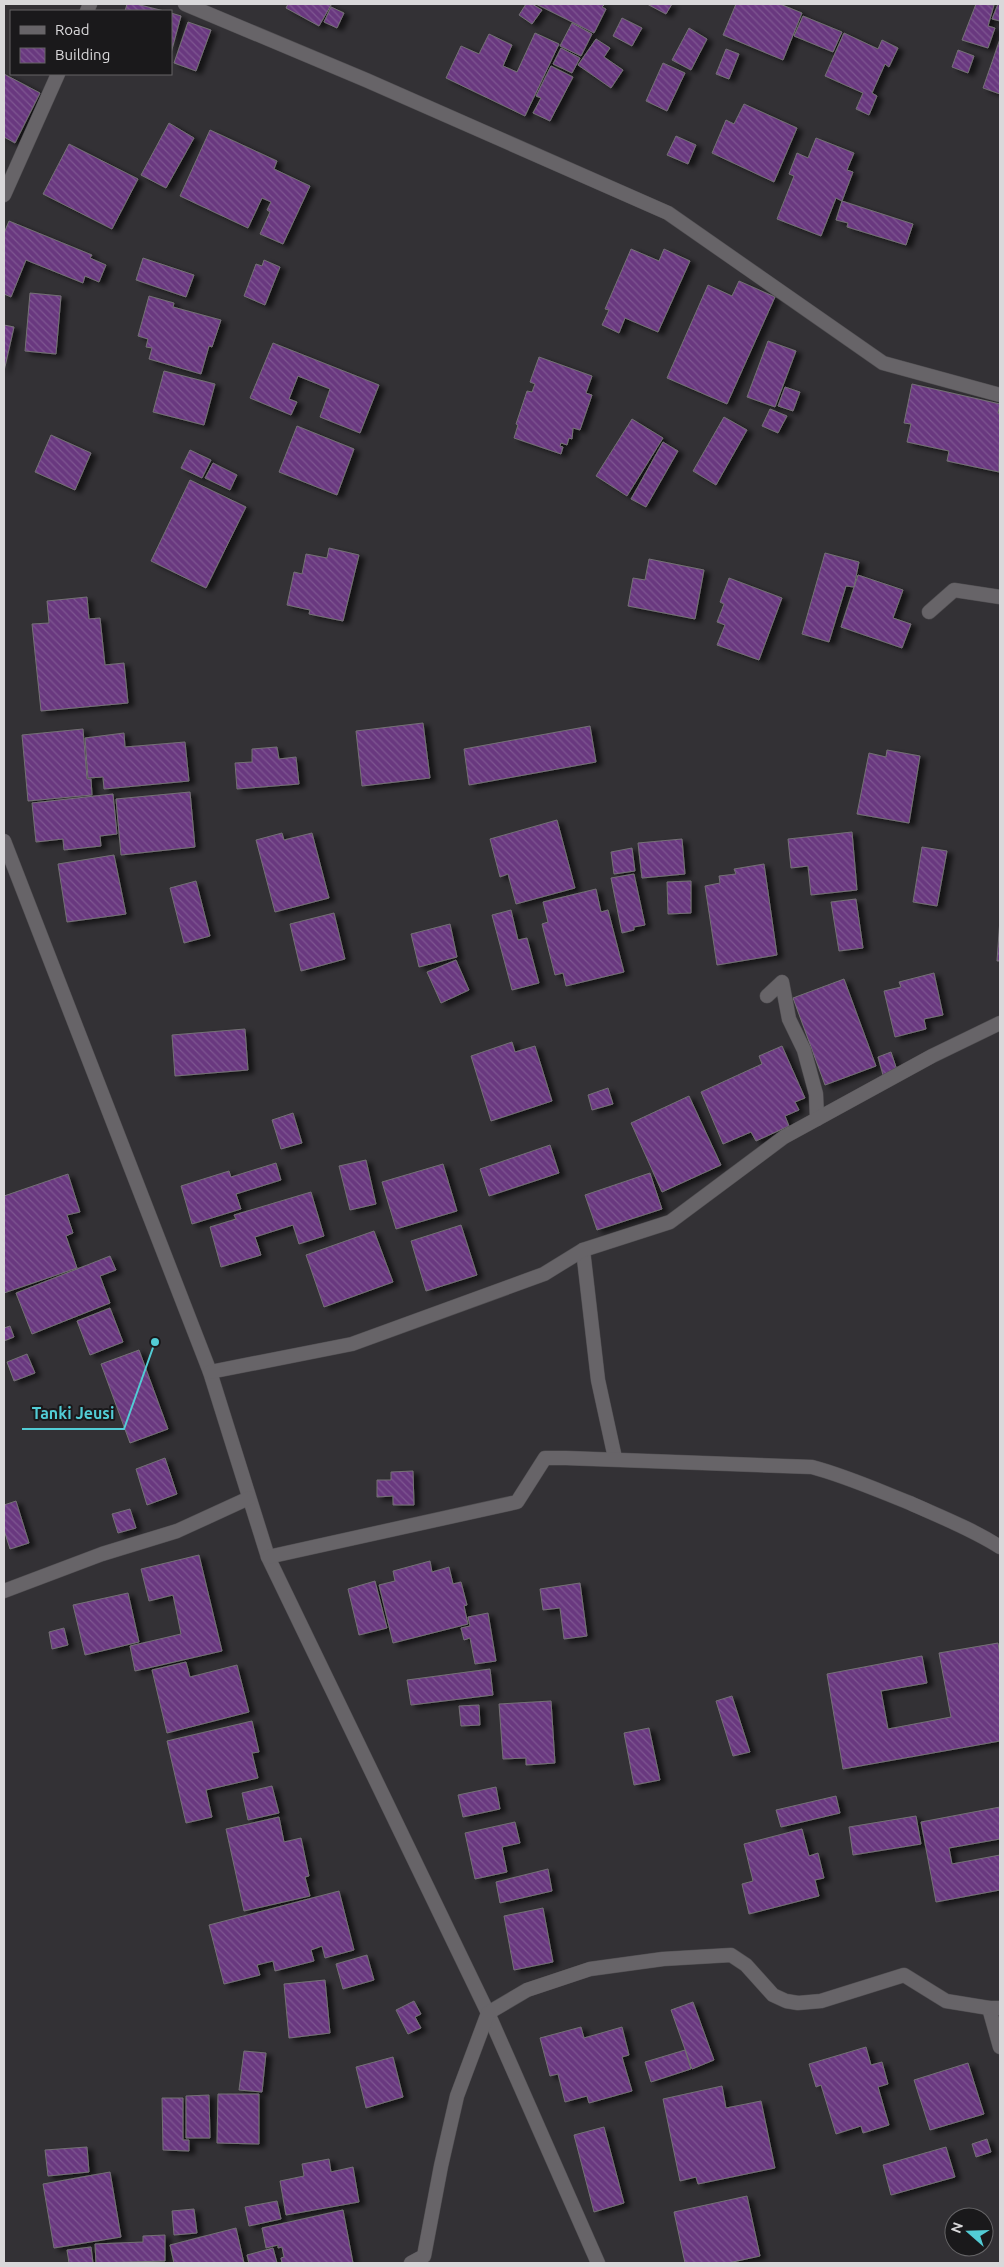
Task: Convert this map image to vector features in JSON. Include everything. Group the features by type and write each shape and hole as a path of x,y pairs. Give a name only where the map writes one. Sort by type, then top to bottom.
{"street":[{"path":"185,4 366,80 668,213 883,363 1000,395"},
{"path":"4,195 58,75"},
{"path":"929,612 954,590 1000,597"},
{"path":"4,840 210,1372 268,1557 488,2014 598,2263"},
{"path":"767,996 782,982 788,1019 804,1050 816,1094 818,1119"},
{"path":"210,1372 352,1344 544,1274 583,1250 670,1222 784,1137 932,1056 1000,1023"},
{"path":"583,1250 598,1380 615,1458"},
{"path":"268,1557 517,1502 545,1458 615,1458 812,1467 840,1474 869,1486 979,1534 1000,1547"},
{"path":"4,1591 102,1554 177,1531 249,1498"},
{"path":"411,2263 423,2259 457,2096 488,2014 527,1990 590,1969 662,1959 731,1955 746,1965 773,1995 786,2001 798,2003 821,2001 904,1975 946,2002 995,2008 1000,2047"}],"building":[{"path":"127,4 136,4 160,10 125,10"},
{"path":"288,4 331,5 319,26 286,8"},
{"path":"526,4 532,4 542,10 532,24 519,15"},
{"path":"536,4 602,4 604,5 602,7 606,9 594,33"},
{"path":"647,4 672,4 666,14"},
{"path":"736,4 780,4 802,13 783,60 723,35"},
{"path":"976,4 994,5 988,26 995,28 988,48 962,40"},
{"path":"998,4 1000,4 1000,21 992,19"},
{"path":"331,7 344,13 337,28 324,22"},
{"path":"172,13 181,16 172,49"},
{"path":"803,16 842,32 833,52 794,36"},
{"path":"622,18 642,28 632,46 613,36"},
{"path":"188,22 211,30 196,71 174,63"},
{"path":"572,23 592,34 581,56 560,46"},
{"path":"689,28 707,39 691,70 672,60"},
{"path":"535,33 559,44 525,116 446,78 461,46 479,54 489,34 512,45 503,66 517,72"},
{"path":"844,33 878,49 882,40 898,48 889,67 885,64 872,93 877,96 869,115 856,109 863,93 825,76"},
{"path":"596,39 610,48 604,57 623,70 611,88 578,65"},
{"path":"1000,39 1000,94 983,88"},
{"path":"561,48 580,58 572,73 553,64"},
{"path":"726,49 739,54 729,79 716,74"},
{"path":"958,50 974,56 968,73 952,67"},
{"path":"663,63 685,73 667,111 646,101"},
{"path":"551,66 573,77 550,121 533,113 541,98 536,96"},
{"path":"4,74 40,93 15,143 4,137"},
{"path":"744,104 797,128 774,182 712,153 726,120 734,124"},
{"path":"169,123 194,138 166,188 141,175"},
{"path":"210,130 277,161 274,169 310,186 283,244 260,234 270,212 267,210 271,202 262,198 248,228 180,196"},
{"path":"676,136 696,145 688,164 667,155"},
{"path":"816,138 854,153 847,170 853,172 842,201 836,198 821,236 777,219 794,176 789,174 797,153 808,158"},
{"path":"69,144 138,179 112,229 43,194"},
{"path":"842,201 913,224 906,245 847,227 848,223 836,220"},
{"path":"9,221 92,255 90,258 106,265 99,282 85,276 83,283 26,260 11,297 4,294 4,233"},
{"path":"631,249 659,261 664,249 690,261 658,332 625,318 619,333 602,325 609,310 605,309"},
{"path":"143,258 194,275 186,297 136,280"},
{"path":"264,260 280,267 265,305 244,296 256,264 262,266"},
{"path":"739,281 775,297 727,404 667,378 708,285 732,296"},
{"path":"30,293 61,296 56,354 25,351"},
{"path":"149,296 174,303 173,307 221,320 212,347 209,346 201,374 149,359 152,348 146,347 148,339 138,336"},
{"path":"4,325 14,327 4,371"},
{"path":"768,341 796,351 775,407 747,397"},
{"path":"273,343 379,385 360,433 320,417 330,389 298,376 289,399 297,402 291,415 250,398"},
{"path":"539,357 592,376 586,393 592,395 580,430 573,428 572,439 569,438 567,445 561,443 560,446 563,447 561,454 514,438 518,425 516,424 527,391 532,392 535,384 530,382"},
{"path":"164,371 215,384 204,425 153,412"},
{"path":"912,384 1000,404 998,413 1000,414 999,472 947,461 949,451 907,442 911,424 904,423"},
{"path":"785,387 800,392 793,411 778,406"},
{"path":"770,409 787,416 778,433 762,426"},
{"path":"724,417 747,430 716,485 693,471"},
{"path":"632,419 663,438 627,496 596,476"},
{"path":"297,426 354,449 337,495 279,472"},
{"path":"51,435 91,453 75,490 35,472"},
{"path":"663,442 678,451 646,507 631,499"},
{"path":"190,450 211,460 202,478 181,468"},
{"path":"213,463 237,475 230,490 205,478"},
{"path":"190,480 246,507 206,588 151,561"},
{"path":"329,548 359,555 343,621 309,614 310,610 287,605 294,572 302,574 306,554 327,558"},
{"path":"825,553 859,562 854,587 846,586 829,642 802,634"},
{"path":"649,559 704,570 695,619 628,606 633,578 645,580"},
{"path":"858,575 903,590 893,618 911,624 902,648 841,627"},
{"path":"729,578 782,598 759,660 717,645 725,625 717,622 724,604 720,602"},
{"path":"87,597 89,619 100,618 105,665 124,663 128,703 41,711 32,624 49,623 47,601"},
{"path":"423,723 430,778 362,786 356,731"},
{"path":"590,726 596,762 469,785 464,749"},
{"path":"83,729 87,779 91,779 92,795 28,801 22,735"},
{"path":"124,733 125,747 185,742 189,781 104,789 103,777 88,778 85,738"},
{"path":"277,747 279,759 296,757 299,784 237,789 235,763 252,762 252,749"},
{"path":"887,750 920,756 909,823 857,814 869,753 886,757"},
{"path":"190,792 195,847 121,855 116,799"},
{"path":"113,794 117,834 100,836 101,846 64,850 63,839 36,842 32,803"},
{"path":"557,820 575,888 516,904 508,874 500,877 490,839"},
{"path":"852,832 857,890 811,895 808,866 791,868 788,839"},
{"path":"282,833 284,840 312,833 329,898 275,912 256,840"},
{"path":"682,839 685,874 642,878 638,843"},
{"path":"922,847 947,851 937,906 913,902"},
{"path":"632,848 635,871 614,874 611,852"},
{"path":"114,855 126,914 67,922 58,864"},
{"path":"764,864 777,955 717,965 705,886 720,883 719,876 736,874 734,869"},
{"path":"634,874 645,925 634,927 634,930 622,933 611,878"},
{"path":"196,881 210,936 184,943 170,888"},
{"path":"691,881 691,913 668,914 667,882"},
{"path":"596,889 601,912 608,910 624,972 566,986 563,973 555,975 542,924 548,922 543,902"},
{"path":"856,899 863,948 839,951 831,902"},
{"path":"511,910 518,940 527,938 539,983 512,990 492,915"},
{"path":"334,913 345,959 301,971 290,924"},
{"path":"1000,919 1000,961 997,961"},
{"path":"450,924 457,957 419,967 411,934"},
{"path":"456,960 469,990 441,1003 427,972"},
{"path":"934,973 943,1015 924,1019 926,1029 895,1037 884,991 901,987 899,982"},
{"path":"844,979 876,1066 825,1085 793,998"},
{"path":"245,1029 248,1070 175,1076 172,1035"},
{"path":"512,1042 515,1052 535,1046 552,1101 491,1121 471,1056"},
{"path":"782,1046 805,1098 795,1102 799,1110 785,1116 789,1126 756,1141 751,1132 723,1144 701,1092 762,1064 759,1056"},
{"path":"891,1052 897,1070 883,1075 878,1057"},
{"path":"608,1088 613,1104 592,1110 588,1095"},
{"path":"689,1096 721,1165 662,1192 631,1123"},
{"path":"293,1113 302,1143 281,1149 272,1120"},
{"path":"550,1145 559,1173 489,1196 480,1169"},
{"path":"366,1160 376,1204 350,1210 339,1166"},
{"path":"276,1163 281,1180 236,1194 241,1209 192,1224 181,1186 229,1171 231,1177"},
{"path":"443,1164 457,1211 396,1229 382,1182"},
{"path":"650,1173 662,1209 597,1230 585,1195"},
{"path":"68,1174 80,1212 67,1215 73,1233 66,1236 77,1268 4,1293 4,1196"},
{"path":"311,1192 324,1236 299,1244 293,1225 255,1237 261,1255 221,1267 210,1227 236,1219 234,1215"},
{"path":"461,1225 477,1275 426,1291 411,1241"},
{"path":"374,1231 393,1282 324,1307 306,1255"},
{"path":"110,1256 116,1270 100,1276 110,1303 32,1334 16,1293"},
{"path":"110,1308 123,1342 90,1355 77,1321"},
{"path":"10,1326 14,1337 4,1341 4,1328"},
{"path":"139,1350 168,1429 130,1443 101,1364"},
{"path":"27,1354 35,1373 14,1381 7,1362"},
{"path":"165,1458 177,1494 147,1505 136,1469"},
{"path":"413,1471 414,1505 393,1505 393,1496 377,1497 377,1480 391,1480 391,1472"},
{"path":"16,1501 29,1543 10,1549 4,1530 4,1505"},
{"path":"130,1509 136,1528 118,1533 112,1514"},
{"path":"199,1555 222,1651 135,1671 130,1646 181,1634 173,1595 149,1601 141,1569"},
{"path":"430,1561 432,1572 449,1567 453,1584 461,1582 467,1605 464,1606 468,1624 393,1643 379,1585 395,1581 393,1571"},
{"path":"375,1581 387,1628 359,1635 348,1589"},
{"path":"580,1583 587,1636 564,1639 560,1608 543,1610 540,1589"},
{"path":"128,1593 139,1642 85,1655 73,1605"},
{"path":"488,1613 496,1661 475,1664 470,1638 464,1640 461,1628 470,1626 468,1617"},
{"path":"64,1628 68,1645 52,1649 49,1632"},
{"path":"998,1643 1000,1655 1000,1741 843,1769 827,1674 922,1656 927,1683 881,1691 888,1729 951,1717 939,1653"},
{"path":"186,1662 190,1677 237,1665 249,1712 167,1733 152,1670"},
{"path":"490,1669 493,1695 411,1705 407,1680"},
{"path":"732,1696 750,1752 733,1756 716,1701"},
{"path":"551,1701 555,1763 526,1765 526,1758 503,1759 499,1704"},
{"path":"479,1705 480,1725 461,1726 459,1706"},
{"path":"252,1721 259,1752 252,1753 258,1778 206,1790 212,1817 186,1823 167,1741"},
{"path":"649,1728 660,1780 634,1785 624,1733"},
{"path":"272,1786 279,1813 248,1820 242,1793"},
{"path":"496,1787 500,1809 463,1817 458,1795"},
{"path":"836,1796 840,1813 781,1827 776,1810"},
{"path":"1000,1807 1000,1839 949,1848 952,1864 1000,1855 1000,1890 936,1902 921,1822"},
{"path":"916,1816 921,1844 853,1855 849,1827"},
{"path":"279,1817 284,1842 301,1838 309,1876 305,1877 310,1896 244,1911 226,1829"},
{"path":"515,1822 520,1843 502,1847 507,1872 475,1879 465,1833"},
{"path":"802,1829 809,1856 818,1853 824,1878 815,1880 819,1896 749,1914 742,1884 753,1881 744,1844"},
{"path":"548,1869 552,1891 500,1903 496,1882"},
{"path":"339,1891 354,1950 325,1958 322,1946 311,1950 314,1961 275,1971 273,1961 257,1965 260,1975 224,1984 209,1925"},
{"path":"543,1908 553,1962 514,1970 504,1916"},
{"path":"367,1955 374,1980 343,1989 336,1964"},
{"path":"325,1980 330,2033 289,2038 284,1984"},
{"path":"414,2001 421,2014 415,2017 421,2028 408,2034 396,2010"},
{"path":"693,2002 714,2060 692,2069 671,2010"},
{"path":"581,2027 584,2038 622,2027 629,2055 622,2057 632,2091 589,2103 587,2096 565,2102 558,2074 550,2076 540,2038"},
{"path":"866,2047 871,2065 882,2062 888,2084 878,2087 889,2125 863,2133 861,2126 836,2134 821,2085 816,2087 809,2064"},
{"path":"685,2050 691,2069 651,2082 645,2062"},
{"path":"244,2051 266,2053 262,2092 239,2090"},
{"path":"393,2057 403,2097 366,2108 356,2067"},
{"path":"968,2063 984,2114 930,2130 914,2080"},
{"path":"722,2086 726,2108 761,2101 775,2168 698,2184 696,2177 680,2181 663,2099"},
{"path":"218,2094 259,2094 259,2144 217,2143"},
{"path":"209,2095 210,2138 186,2138 186,2096"},
{"path":"162,2098 183,2098 183,2140 189,2140 189,2151 163,2150"},
{"path":"604,2127 624,2203 594,2212 574,2135"},
{"path":"987,2139 991,2152 976,2157 972,2144"},
{"path":"87,2147 89,2172 48,2176 45,2150"},
{"path":"946,2147 955,2177 891,2195 883,2165"},
{"path":"329,2159 331,2172 353,2167 359,2202 286,2215 280,2181 304,2176 302,2164"},
{"path":"110,2172 121,2237 54,2248 43,2184"},
{"path":"747,2196 760,2256 728,2263 685,2263 674,2212"},
{"path":"277,2201 281,2219 249,2226 245,2207"},
{"path":"194,2209 197,2233 174,2235 172,2211"},
{"path":"343,2210 353,2263 282,2263 281,2258 284,2257 282,2247 278,2248 278,2245 266,2248 262,2228"},
{"path":"236,2228 244,2263 174,2263 170,2245"},
{"path":"165,2235 165,2261 96,2263 95,2244 143,2242 143,2236"},
{"path":"91,2247 93,2263 69,2263 67,2250"},
{"path":"273,2248 277,2263 249,2263 247,2255"}],"place":[{"name":"Tanki Jeusi","path":"155,1342"}]}
